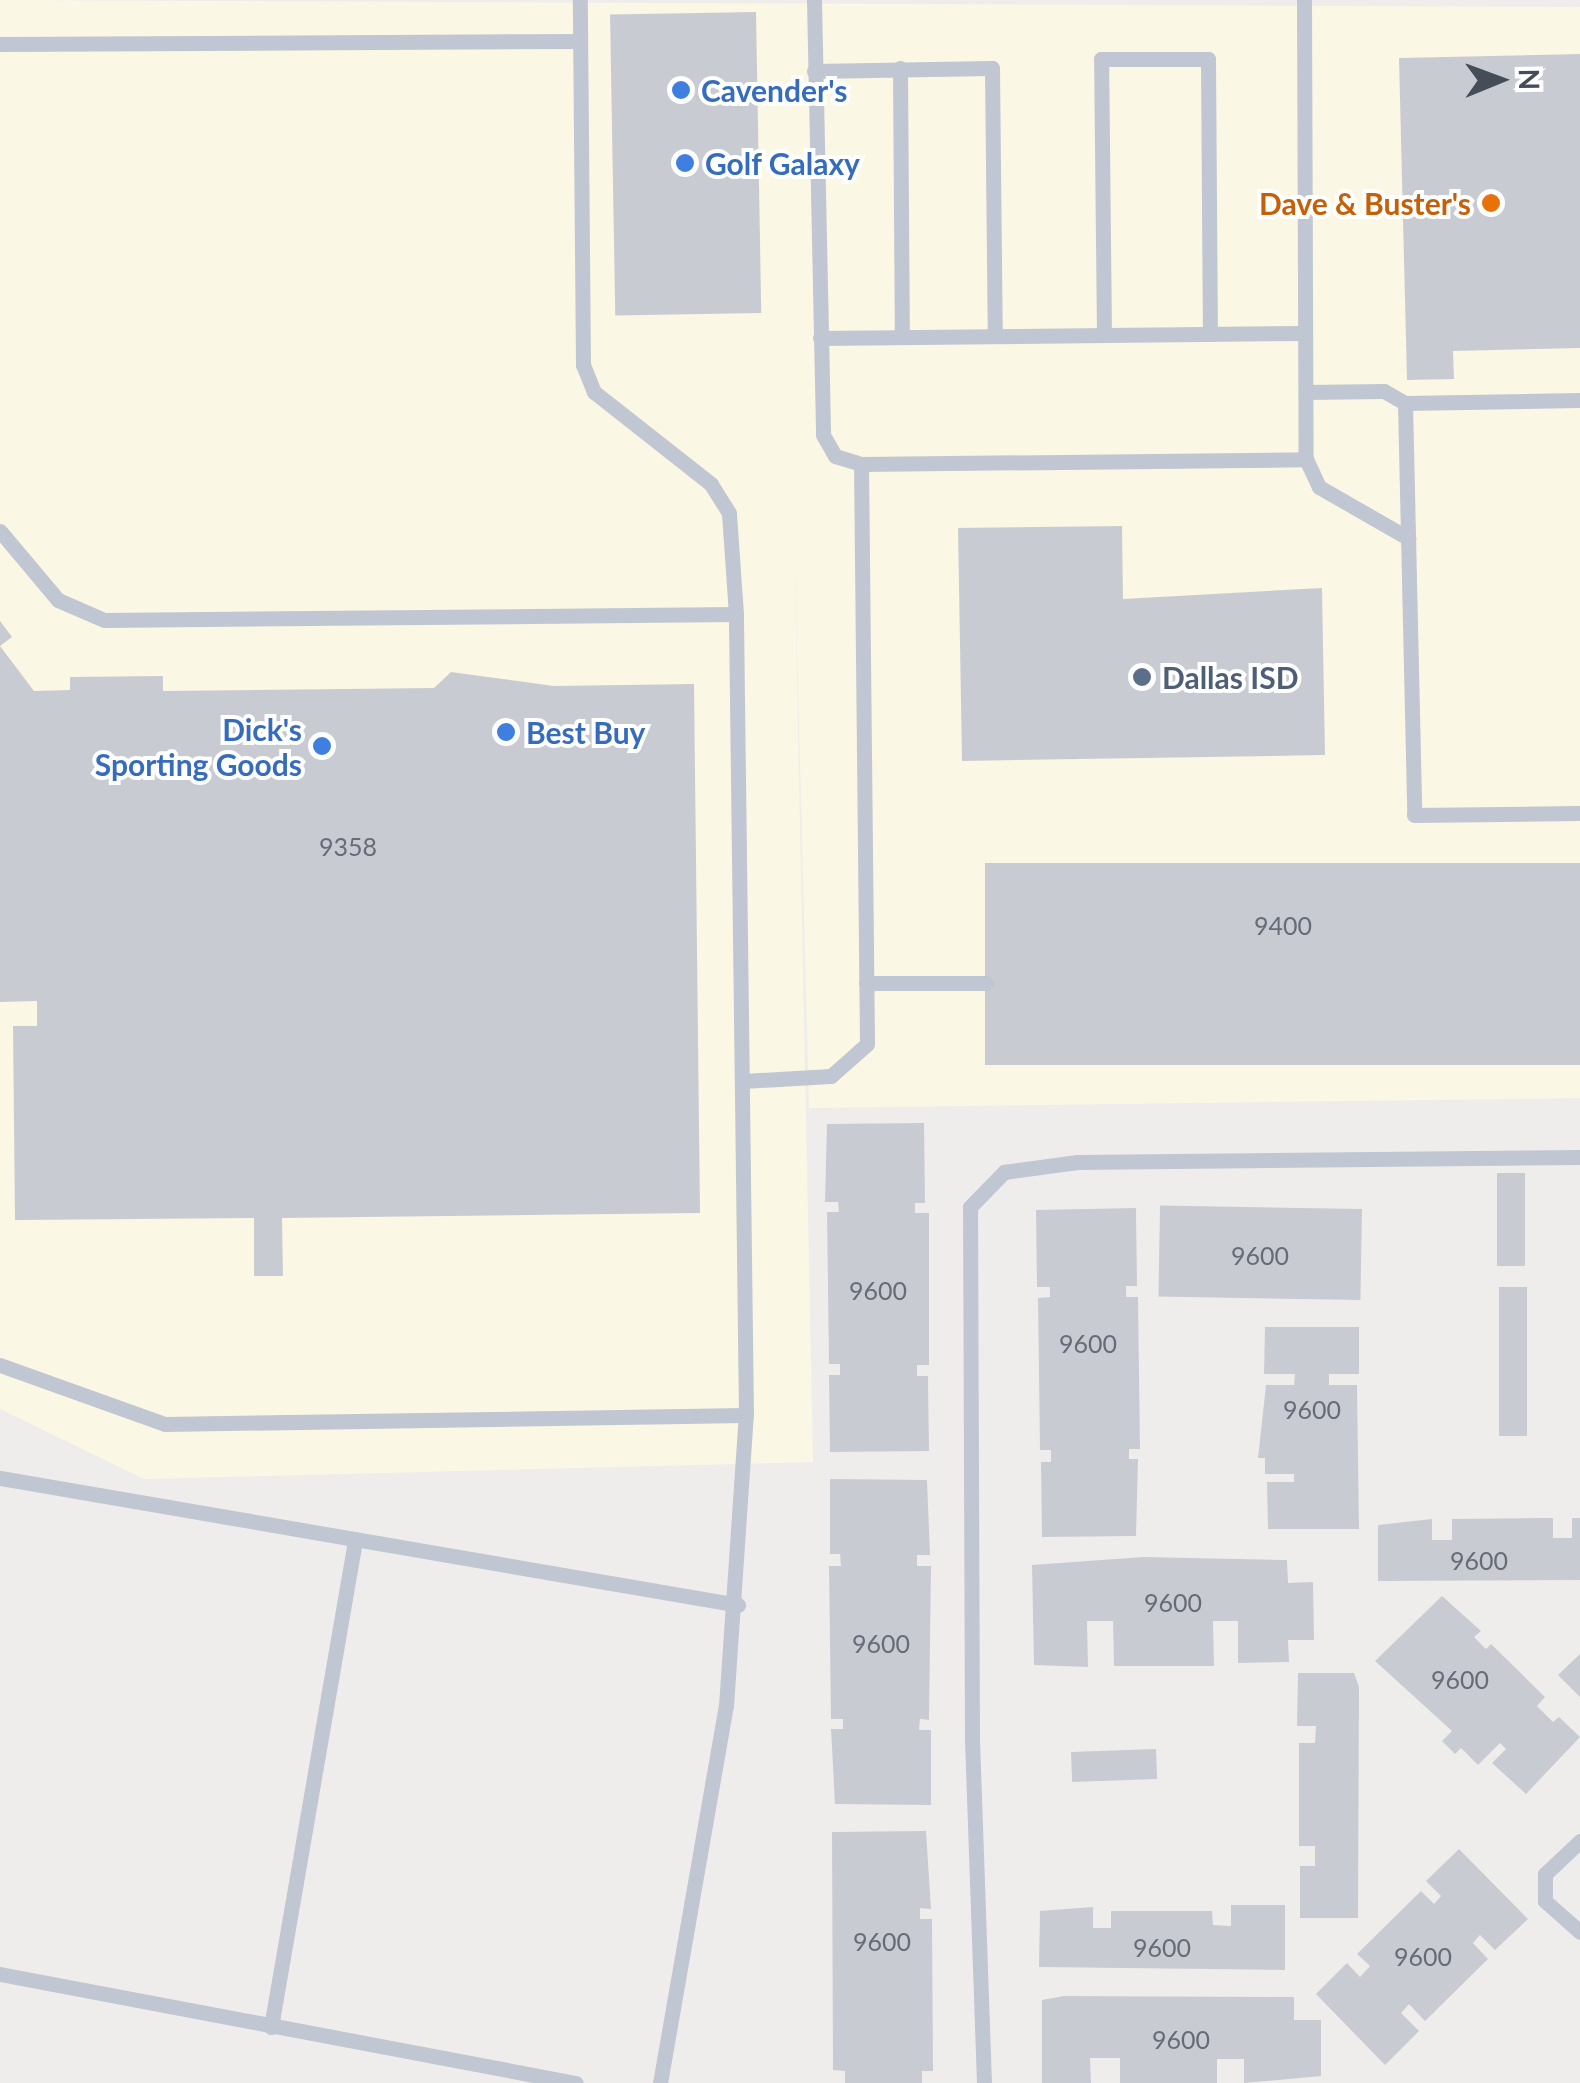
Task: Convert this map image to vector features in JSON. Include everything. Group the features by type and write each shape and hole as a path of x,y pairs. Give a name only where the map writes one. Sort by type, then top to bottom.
{"lane":[{"path":"580,0 582,364 594,392 712,484 729,513 736,614 746,1415 738,1606 660,2083"},
{"path":"814,0 823,435 835,456 861,464 1306,460"},
{"path":"1304,0 1306,460 1318,488 1408,538"},
{"path":"0,44 580,41"},
{"path":"1104,335 1102,60 1208,58 1210,334"},
{"path":"900,68 902,337"},
{"path":"814,71 992,68 995,336"},
{"path":"820,338 1305,333"},
{"path":"1306,392 1384,391 1405,404 1580,400"},
{"path":"1405,404 1414,815 1580,813"},
{"path":"743,1080 831,1076 852,1064 866,1044 861,464"},
{"path":"0,531 58,600 104,620 736,614"},
{"path":"866,984 986,983"},
{"path":"984,2083 972,1741 970,1207 1004,1172 1076,1162 1580,1158"},
{"path":"0,1365 165,1424 746,1415"},
{"path":"0,1478 738,1606"},
{"path":"271,2027 355,1539"},
{"path":"1580,1841 1545,1874 1545,1900 1580,1932"},
{"path":"0,1974 576,2083"}],"shaded area":[{"path":"0,0 1580,7 1580,1098 809,1108 794,531 813,1462 144,1479 0,1409"}],"building":[{"name":"Golf Galaxy","path":"756,12 761,313 615,316 610,15"},
{"name":"Dave & Buster's","path":"1580,54 1580,348 1453,351 1454,379 1407,380 1399,58"},
{"name":"Dallas ISD","path":"1122,526 1123,599 1322,588 1325,755 962,761 958,528"},
{"path":"0,621 12,637 0,646"},
{"path":"0,646 34,691 70,690 70,677 163,676 163,691 434,688 451,672 554,686 694,684 700,1213 282,1218 283,1276 254,1276 254,1218 15,1220 13,1026 37,1026 37,1001 0,1002"},
{"path":"985,863 1580,863 1580,1065 985,1065"},
{"path":"924,1123 925,1203 915,1203 915,1213 929,1213 929,1365 917,1365 917,1376 928,1376 929,1451 830,1452 829,1375 840,1375 840,1364 829,1364 827,1212 839,1212 838,1202 825,1202 827,1124"},
{"path":"1497,1173 1525,1173 1525,1266 1497,1266"},
{"path":"1160,1205 1362,1209 1360,1300 1158,1296"},
{"path":"1136,1208 1137,1286 1126,1286 1126,1297 1138,1297 1140,1449 1129,1449 1129,1459 1138,1459 1136,1536 1042,1537 1041,1462 1051,1462 1051,1450 1040,1450 1038,1298 1050,1297 1050,1287 1037,1287 1036,1210"},
{"path":"1499,1287 1527,1287 1527,1436 1499,1436"},
{"path":"1265,1327 1359,1327 1359,1374 1329,1374 1329,1385 1357,1385 1359,1529 1268,1529 1267,1482 1294,1482 1294,1474 1265,1474 1265,1458 1258,1458 1266,1385 1294,1385 1295,1374 1264,1374"},
{"path":"830,1479 927,1480 930,1555 917,1555 917,1566 931,1566 929,1720 920,1719 919,1730 931,1730 931,1805 835,1804 831,1729 843,1729 843,1719 831,1719 829,1566 841,1566 840,1554 830,1554"},
{"path":"1553,1518 1553,1538 1572,1538 1572,1518 1580,1518 1580,1580 1378,1581 1378,1525 1432,1519 1432,1540 1452,1540 1452,1519"},
{"path":"1143,1557 1287,1560 1288,1583 1313,1582 1314,1640 1288,1640 1289,1662 1238,1663 1238,1621 1213,1621 1214,1666 1114,1666 1113,1621 1087,1621 1088,1667 1034,1665 1032,1565"},
{"path":"1442,1596 1481,1631 1474,1637 1486,1649 1491,1644 1545,1697 1537,1706 1553,1722 1559,1717 1580,1737 1526,1794 1492,1763 1506,1749 1500,1743 1478,1765 1461,1748 1455,1754 1442,1741 1452,1731 1375,1661"},
{"path":"1580,1654 1580,1697 1558,1675"},
{"path":"1298,1673 1354,1673 1359,1687 1358,1918 1300,1918 1300,1866 1315,1866 1315,1846 1299,1846 1299,1743 1315,1743 1316,1726 1297,1726"},
{"path":"1156,1749 1157,1779 1072,1782 1071,1752"},
{"path":"926,1831 931,1909 920,1908 920,1919 932,1919 933,2071 922,2071 922,2083 845,2083 845,2071 833,2070 832,1832"},
{"path":"1459,1849 1528,1919 1495,1950 1480,1935 1473,1943 1488,1959 1425,2021 1409,2004 1401,2013 1419,2031 1385,2065 1316,1994 1347,1963 1360,1977 1370,1966 1357,1954 1421,1891 1434,1904 1441,1896 1426,1881"},
{"path":"1231,1905 1285,1905 1285,1970 1039,1967 1040,1911 1093,1907 1093,1928 1111,1928 1111,1911 1212,1911 1213,1925 1231,1926"},
{"path":"1064,1996 1294,1997 1294,2020 1321,2020 1321,2076 1244,2083 1244,2059 1217,2059 1217,2083 1120,2083 1120,2058 1090,2058 1091,2083 1042,2083 1042,2000"}],"place":[{"name":"Cavender's","path":"681,90"},
{"name":"Golf Galaxy","path":"685,163"},
{"name":"Dave & Buster's","path":"1491,203"},
{"name":"Dallas ISD","path":"1142,677"},
{"name":"Best Buy","path":"506,732"},
{"name":"Dick's Sporting Goods","path":"322,746"}]}
